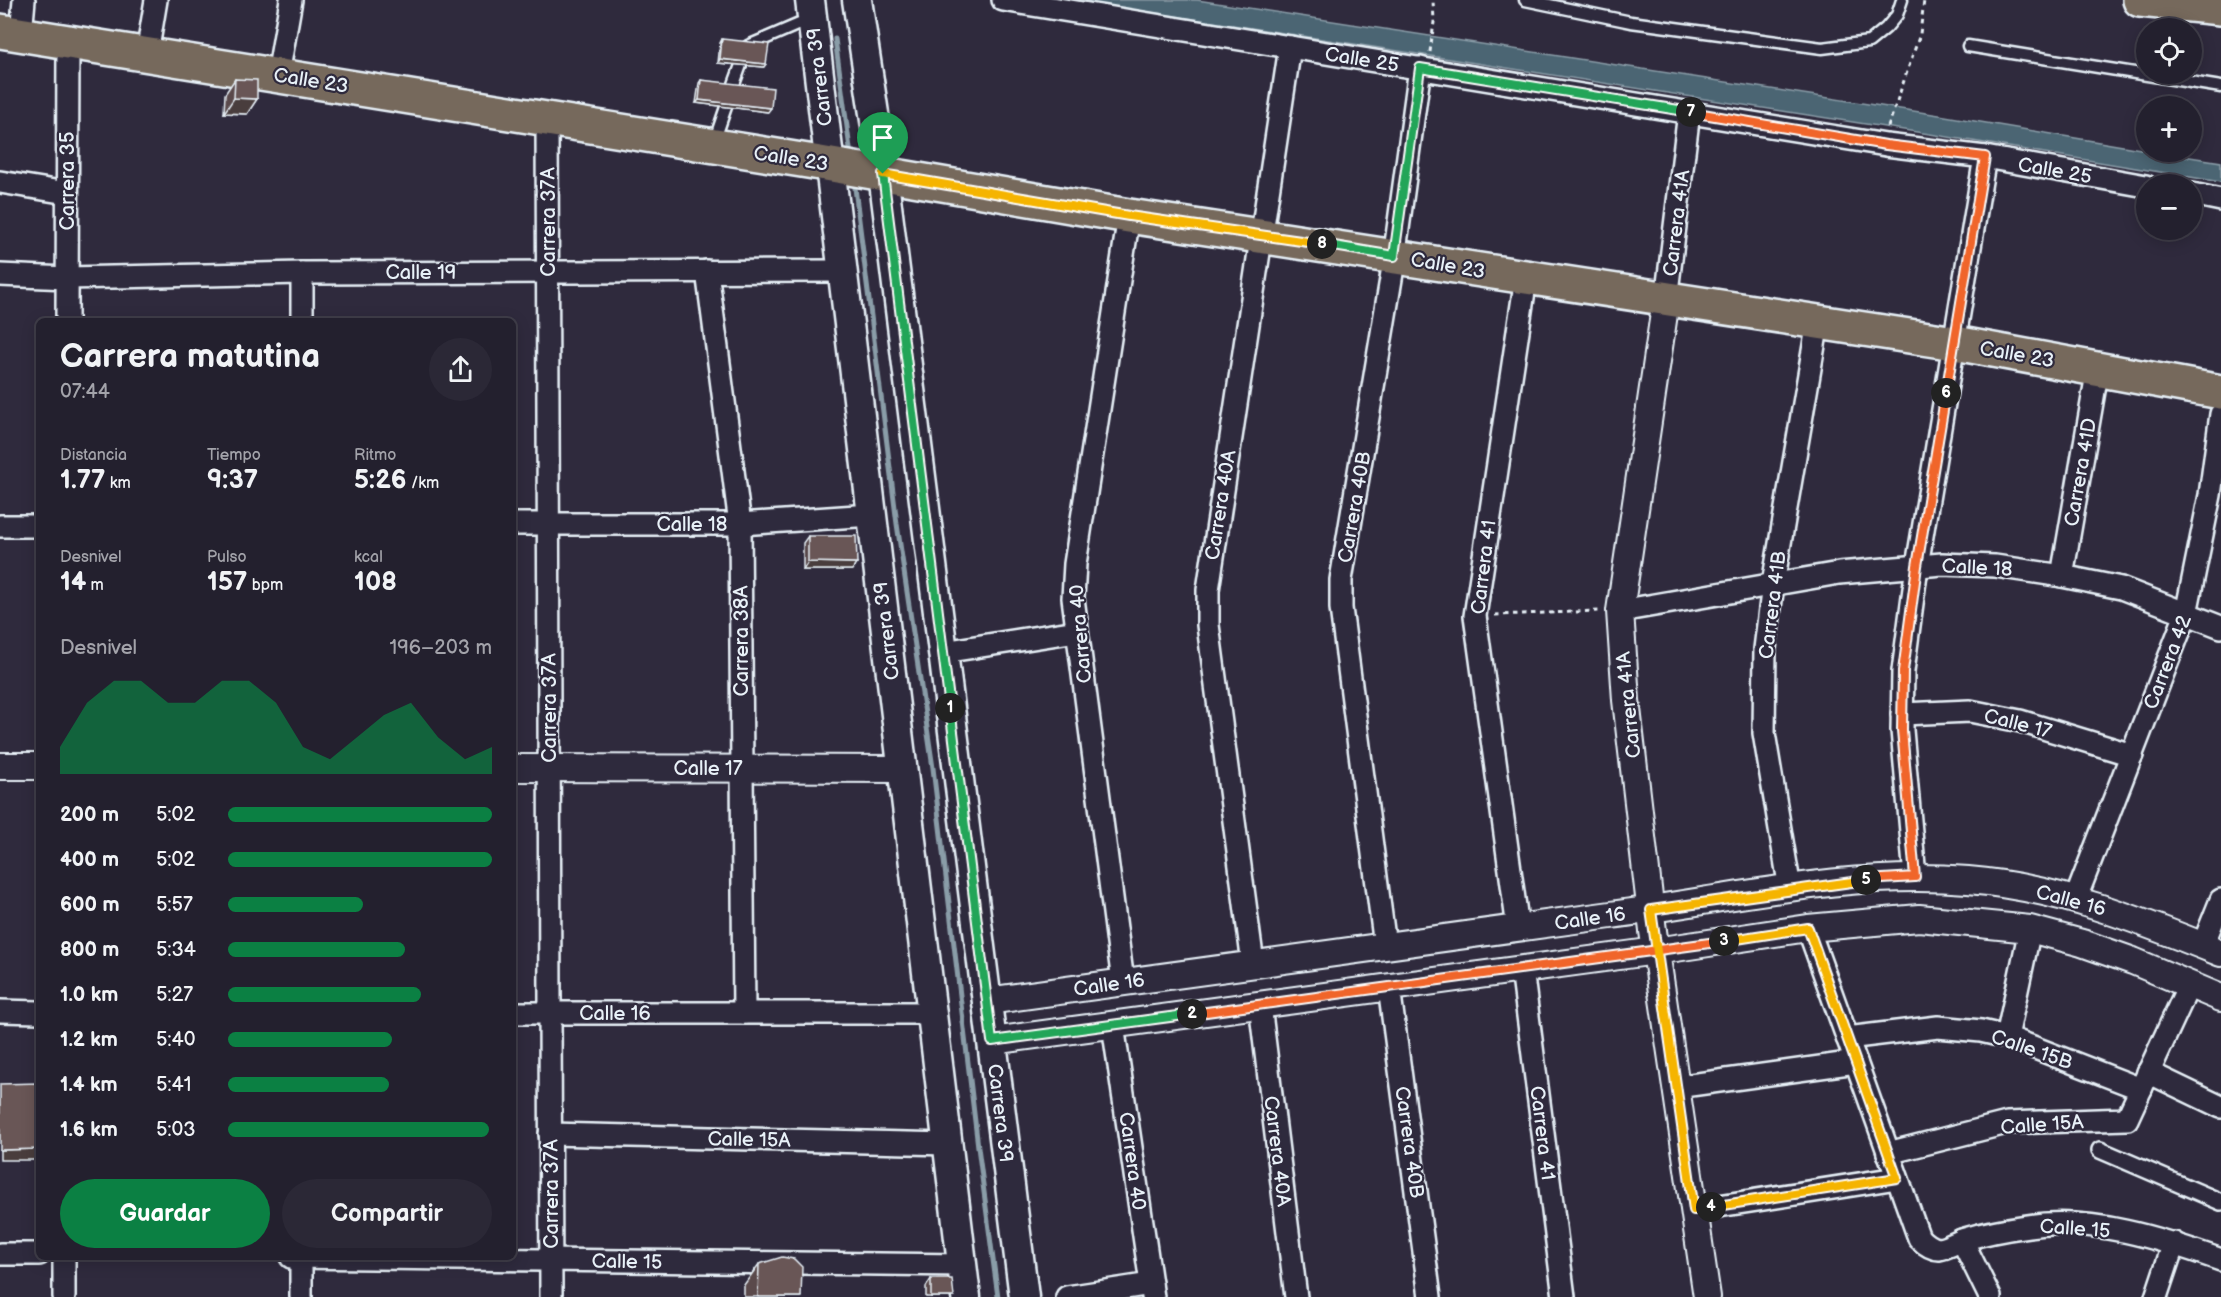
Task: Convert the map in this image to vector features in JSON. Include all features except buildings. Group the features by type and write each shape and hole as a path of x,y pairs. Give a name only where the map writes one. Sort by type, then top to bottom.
{"main road":[{"name":"Carrera 39","path":"857,0 858,170 842,271 966,1297"},
{"path":"2140,0 2220,8"},
{"name":"Carrera 39","path":"811,9 858,170 943,652 1024,1297"},
{"name":"Calle 23","path":"10,32 1129,216 1955,343 2221,392"}],"street":[{"path":"10,32 24,0"},
{"path":"147,54 156,0"},
{"path":"278,75 291,0"},
{"name":"Calle 25","path":"1004,0 1290,47 1424,63 1689,112 1886,145 1985,157 2136,184"},
{"name":"Carrera 35","path":"67,318 68,42"},
{"name":"Carrera 40A","path":"1253,964 1208,625 1208,590 1290,47"},
{"name":"Carrera 40B","path":"1385,946 1341,609 1341,580 1354,512 1424,63"},
{"name":"Carrera 41A","path":"1689,112 1666,300 1620,610 1626,700 1656,951 1707,1297"},
{"name":"Carrera 37A","path":"547,119 551,1297"},
{"path":"1915,877 1902,714 1903,671 1917,566 1985,157"},
{"path":"0,182 67,193"},
{"path":"2202,196 2221,200"},
{"name":"Carrera 40","path":"1123,982 1073,598 1075,564 1129,216"},
{"name":"Carrera 38A","path":"707,271 740,524 744,1013"},
{"name":"Calle 19","path":"0,275 67,278 302,273 842,271"},
{"path":"302,273 302,318"},
{"name":"Carrera 41","path":"1518,928 1475,616 1526,278"},
{"name":"Carrera 41B","path":"1790,889 1764,733 1765,649 1773,584 1818,322"},
{"name":"Carrera 41D","path":"2062,576 2098,368"},
{"name":"Carrera 42","path":"2076,898 2186,615 2210,495 2221,414"},
{"name":"Calle 18","path":"516,524 740,524 871,515"},
{"path":"0,526 36,526"},
{"name":"Calle 18","path":"1620,610 1839,573 1942,564 1995,567 2062,576 2121,588 2221,627"},
{"path":"943,652 1077,631"},
{"name":"Calle 17","path":"1902,714 1970,711 2020,721 2132,755"},
{"path":"0,766 36,766"},
{"name":"Calle 17","path":"516,768 902,768"},
{"name":"Calle 16","path":"987,1000 1651,910 1852,880 1915,877 1969,880 2023,887 2076,898 2212,949"},
{"path":"2212,949 2221,900"},
{"name":"Calle 16","path":"992,1041 1656,951 1808,928 1919,918 2030,929 2082,942 2221,998"},
{"path":"1694,1210 1897,1178 1808,928"},
{"path":"2007,1037 2030,929"},
{"name":"Carrera 41","path":"1522,969 1564,1297"},
{"path":"2145,1081 2189,985"},
{"name":"Carrera 40B","path":"1389,987 1430,1297"},
{"name":"Carrera 40A","path":"1260,1005 1296,1297"},
{"path":"0,1011 36,1012"},
{"name":"Calle 16","path":"516,1013 933,1013"},
{"name":"Carrera 40","path":"1113,1024 1152,1291"},
{"name":"Calle 15B","path":"1847,1038 1938,1027 1981,1031 2007,1037 2221,1107"},
{"path":"1676,1088 1856,1062"},
{"name":"Calle 15A","path":"1888,1153 2007,1123 2127,1119 2145,1081"},
{"name":"Calle 15A","path":"550,1134 948,1144"},
{"path":"2100,1150 2221,1202"},
{"name":"Calle 15","path":"1897,1178 1919,1238 1928,1246 1939,1249 1986,1233 2031,1225 2075,1224 2174,1243 2221,1260"},
{"path":"1962,1240 1990,1297"},
{"path":"2156,1297 2174,1243"},
{"path":"0,1254 36,1254"},
{"path":"64,1260 64,1297"},
{"path":"301,1260 301,1297"},
{"name":"Calle 15","path":"516,1260 963,1264"},
{"path":"797,1263 797,1286"},
{"path":"1067,1297 1152,1291"}],"lane":[{"path":"1525,0 1631,22 1822,48 1869,42 1897,15 1902,0"},
{"path":"748,46 811,9"},
{"path":"1968,46 2221,87"},
{"path":"733,87 741,65"},
{"path":"713,146 726,107"}],"path":[{"path":"1424,63 1434,22 1433,0"},
{"path":"1887,130 1920,34 1924,0"},
{"path":"1475,616 1620,610"}],"water":[{"path":"1072,0 1197,0 1939,115 2136,148 2136,162 2202,162 2202,159 2221,162 2221,182 2202,179 2202,174 2172,174"}],"waterway":[{"path":"835,39 851,156"},
{"path":"854,180 897,524 933,768 998,1297"}],"route":[{"path":"883,174 992,1041 1656,951 1808,928 1897,1178 1694,1210 1656,951 1653,931 1651,910 1852,880 1915,877 1902,730 1903,671 1917,566 1985,157 1886,145 1420,68 1394,256 1129,216 883,174"}]}
